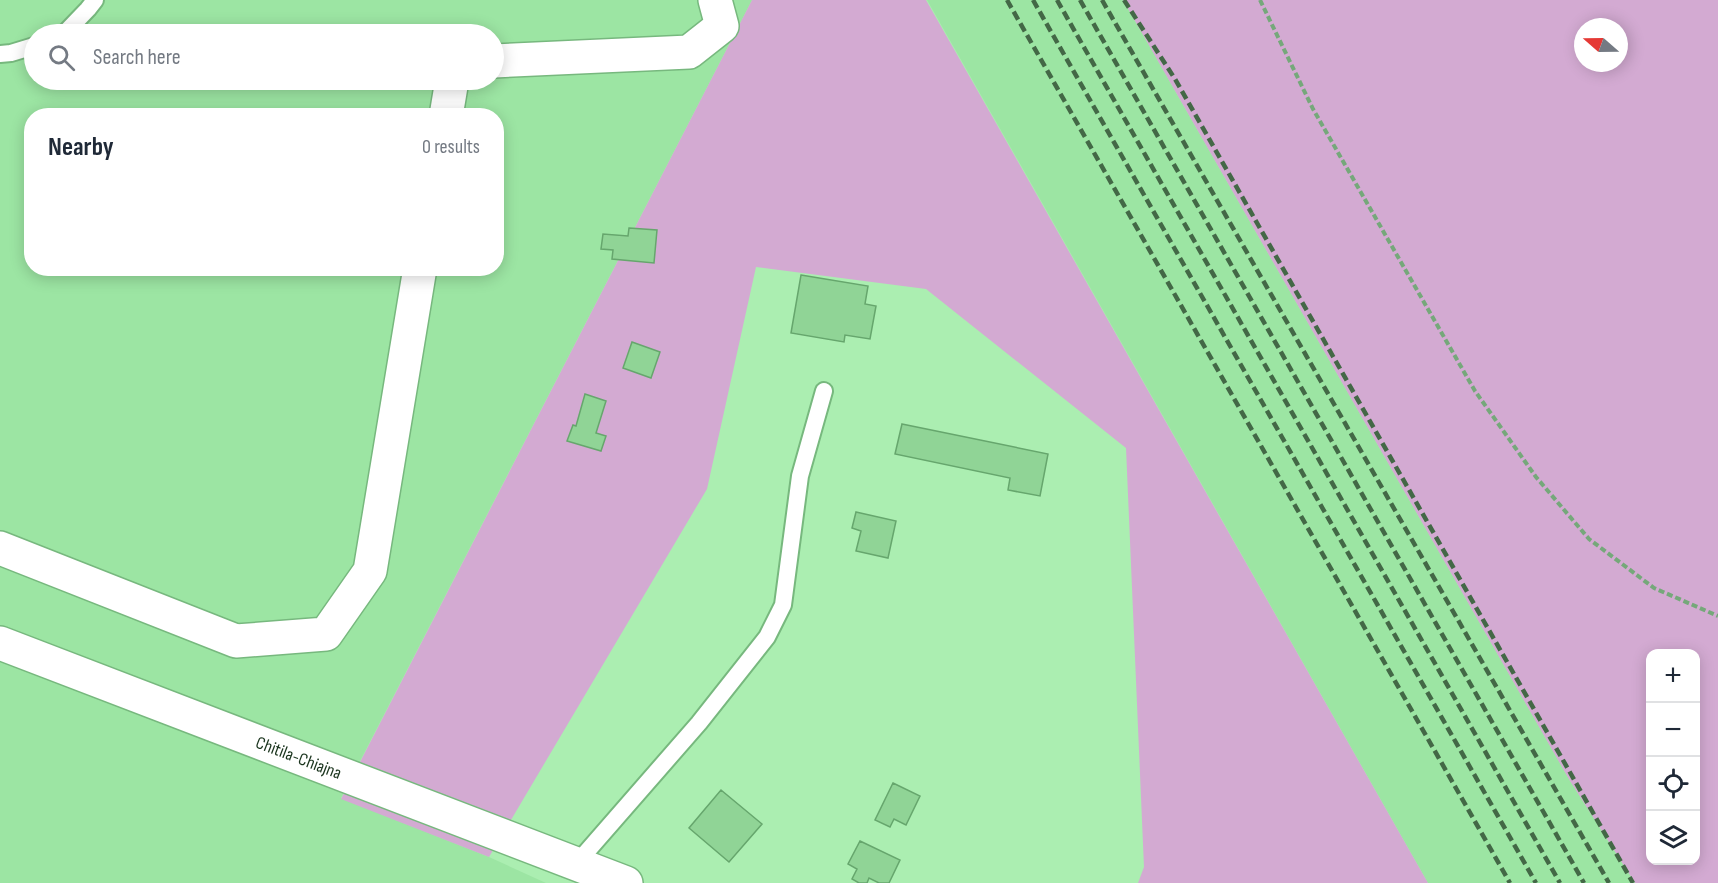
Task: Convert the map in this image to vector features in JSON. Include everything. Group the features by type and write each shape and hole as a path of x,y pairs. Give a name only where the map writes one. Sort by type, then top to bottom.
{"street":[{"path":"504,61 689,52 722,26 716,0"},
{"path":"447,108 450,90"},
{"path":"0,548 236,641 326,634 370,571 419,276"},
{"name":"Chitila-Chiajna","path":"0,643 600,876"}],"lane":[{"path":"74,24 95,0"},
{"path":"0,54 24,49"},
{"path":"600,876 699,723 767,637 783,605 800,476 824,391"}],"path":[{"path":"1260,0 1313,109 1469,381 1536,477 1589,539 1654,588 1718,616"}],"shaded area":[{"path":"0,0 752,0 341,798 489,857 546,883 0,883"},
{"path":"752,0 926,0 1428,883 1138,883 1144,867 1126,448 926,289 756,267 707,489 489,857 341,799"},
{"path":"927,0 1123,0 1570,781 1635,883 1428,883"},
{"path":"1123,0 1718,0 1718,883 1635,883 1570,781"}],"building":[{"path":"629,228 657,230 654,263 612,259 613,250 601,249 603,234 628,236"},
{"path":"801,275 868,286 865,304 876,306 870,339 845,335 844,342 791,333"},
{"path":"632,342 660,352 651,378 623,368"},
{"path":"585,394 606,401 596,433 606,436 601,451 567,441 573,425 576,426"},
{"path":"902,424 1048,454 1040,496 1008,490 1010,478 895,454"},
{"path":"856,512 896,521 888,558 856,551 861,531 852,528"},
{"path":"893,783 920,796 906,825 894,819 890,827 875,820"},
{"path":"721,790 762,824 729,862 689,828"},
{"path":"860,841 900,860 889,883 879,883 869,878 867,883 859,883 852,879 857,869 848,864"}],"railway":[{"path":"1007,0 1510,883"},
{"path":"1033,0 1536,883"},
{"path":"1057,0 1560,883"},
{"path":"1080,0 1584,883"},
{"path":"1102,0 1609,883"},
{"path":"1124,0 1175,79 1633,883"}]}
